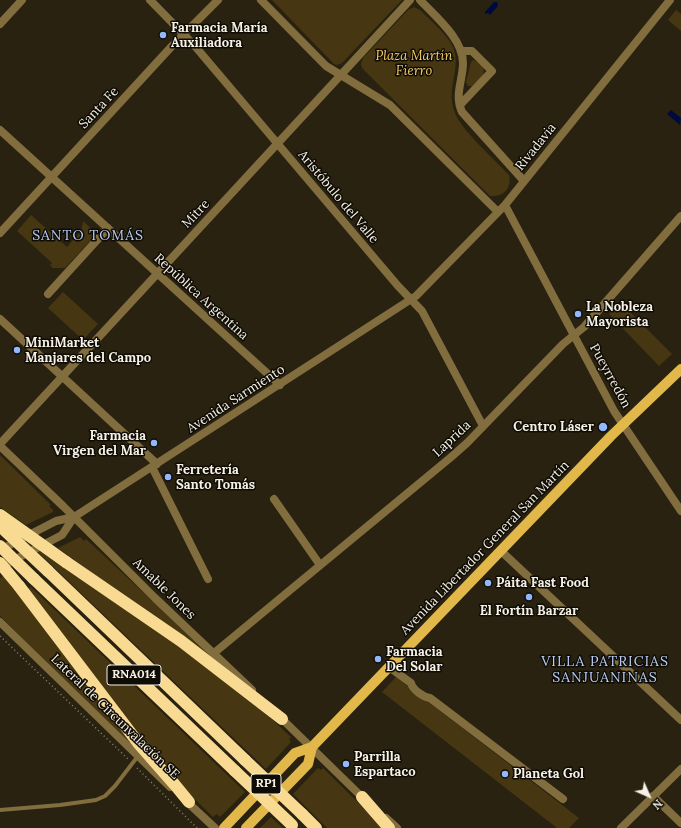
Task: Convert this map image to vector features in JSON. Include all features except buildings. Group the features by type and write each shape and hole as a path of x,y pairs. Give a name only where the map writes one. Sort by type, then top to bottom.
{"highway":[{"path":"0,515 193,650 282,719"},
{"name":"RNA014","path":"0,526 316,828"},
{"name":"RNA014","path":"0,546 294,827"},
{"path":"0,563 138,744 189,802"},
{"path":"362,797 389,828"}],"main road":[{"name":"Avenida Libertador General San Martín","path":"224,828 296,753 312,747 623,424 681,369"},
{"name":"Avenida Libertador General San Martín","path":"246,828 308,764 312,747"}],"street":[{"path":"0,24 22,0"},
{"name":"Aristóbulo del Valle","path":"150,0 184,34 398,286 422,311 483,426"},
{"name":"Santa Fe","path":"0,233 184,34 218,0"},
{"path":"261,0 326,66 390,105 498,212"},
{"name":"Mitre","path":"0,445 410,0"},
{"path":"420,0 452,34 461,51 463,64 459,84 460,105 462,112 524,181"},
{"name":"Rivadavia","path":"411,300 505,205 670,0"},
{"path":"460,105 492,71 472,51 461,51"},
{"name":"República Argentina","path":"1,132 280,385"},
{"name":"Pueyrredón","path":"505,205 614,411 681,511"},
{"name":"Laprida","path":"214,653 450,458 563,344 584,327 681,216"},
{"path":"48,294 108,228"},
{"name":"Avenida Sarmiento","path":"0,550 56,521 74,517 411,300"},
{"path":"0,319 155,465 208,579"},
{"name":"Amable Jones","path":"0,445 155,598 312,747 362,797 397,828"},
{"path":"274,499 320,566"},
{"name":"Avenida Sarmiento","path":"0,566 62,535 74,517"},
{"path":"500,551 681,720"},
{"name":"Lateral de Circunvalación SE","path":"0,622 138,756 177,793 189,802 215,828"},
{"path":"389,667 411,683 412,687 426,697 430,698 562,799"},
{"path":"621,828 681,769"},
{"path":"653,796 681,823"}],"lane":[{"path":"0,810 60,805 96,800 105,796 115,786 138,756"}],"path":[{"path":"0,636 197,828"}],"green space":[{"path":"272,0 402,0 342,63 337,65 334,64"},
{"name":"Plaza Martín Fierro","path":"414,7 420,10 438,27 453,47 456,63 452,87 452,104 459,120 471,137 509,175 510,180 508,188 499,195 490,196 362,68 361,64 363,58 408,10"},
{"path":"676,10 681,14 681,31 668,20"},
{"path":"473,60 482,66 484,72 482,77 473,86 468,86 466,82 471,62"},
{"path":"31,215 67,247 81,231 83,221 94,231 93,238 65,268 53,268 50,265 52,263 17,231"},
{"path":"63,292 98,324 83,340 48,308"},
{"path":"620,302 672,354 659,366 609,314"},
{"path":"0,455 51,505 49,506 53,512 26,525 0,507"},
{"path":"21,536 128,609 251,700 291,737 289,739 291,742 266,769"},
{"path":"80,537 84,541 86,539 228,671 58,548"},
{"path":"3,576 149,762 0,616 0,578"},
{"path":"31,587 245,792 220,817 217,814 213,817 171,776 26,589"},
{"name":"Planeta Gol","path":"396,677 579,818 569,828 557,828 382,692"},
{"path":"318,768 321,770 323,768 384,828 327,828 293,794"},
{"path":"271,817 283,828 260,828"}],"shaded area":[{"path":"494,2 497,2 498,6 490,15 488,13 485,14 485,12"},
{"path":"671,110 681,118 680,125 667,114"}],"place":[{"name":"Farmacia María Auxiliadora","path":"163,35"},
{"name":"La Nobleza Mayorista","path":"578,314"},
{"name":"MiniMarket Manjares del Campo","path":"17,350"},
{"name":"Centro Láser","path":"603,427"},
{"name":"Farmacia Virgen del Mar","path":"154,443"},
{"name":"Ferretería Santo Tomás","path":"168,477"},
{"name":"Páita Fast Food","path":"488,583"},
{"name":"El Fortín Barzar","path":"529,597"},
{"name":"Farmacia Del Solar","path":"378,659"},
{"name":"Parrilla Espartaco","path":"346,764"},
{"name":"Planeta Gol","path":"505,774"}],"district":[{"name":"SANTO TOMÁS","path":"88,236"},
{"name":"VILLA PATRICIAS SANJUANINAS","path":"605,670"}]}
